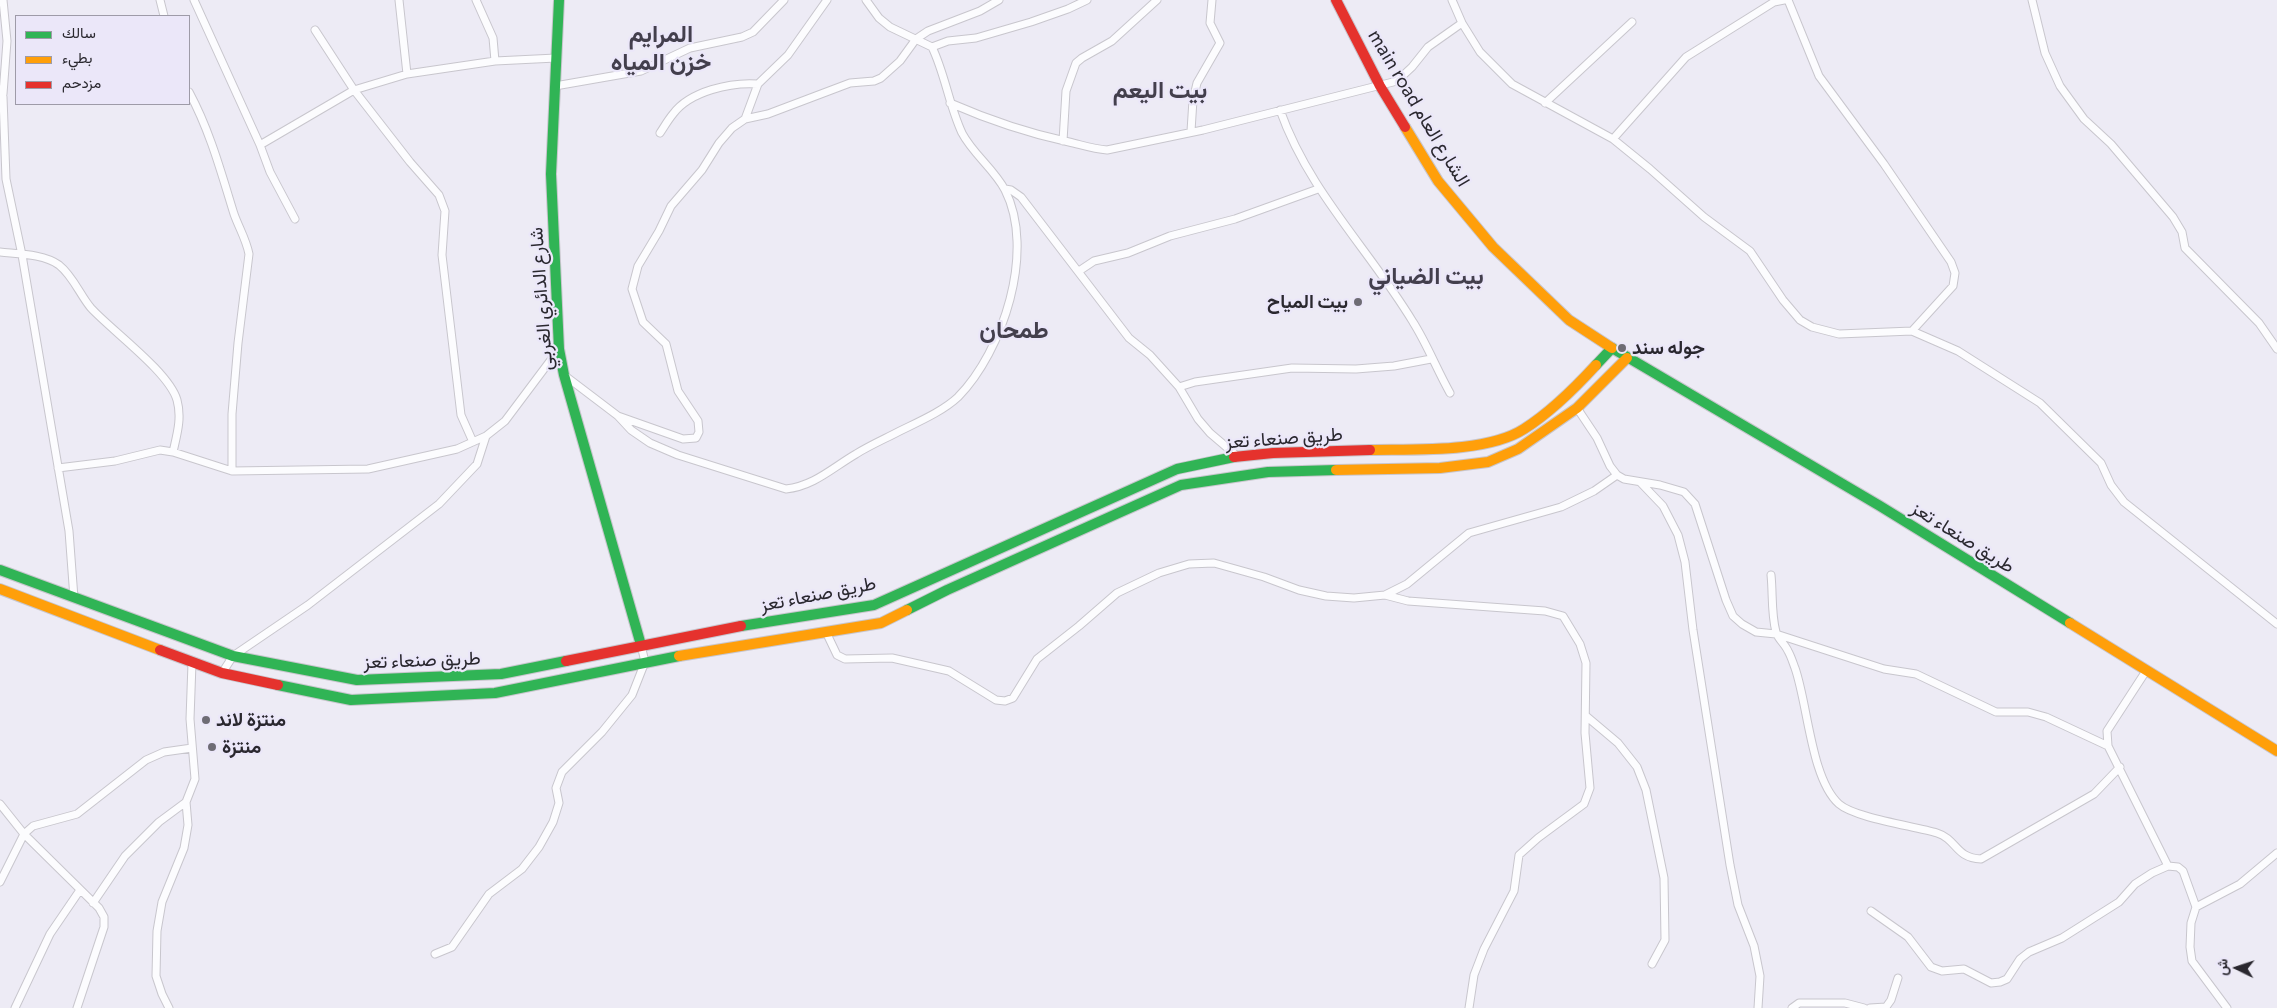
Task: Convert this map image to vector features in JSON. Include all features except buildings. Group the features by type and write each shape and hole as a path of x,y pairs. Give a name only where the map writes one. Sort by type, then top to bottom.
{"main road":[{"name":"شارع الدائري الغربي","path":"559,0 550,174 559,350 564,375 640,645"},
{"name":"main road الشارع العام","path":"1336,0 1380,86 1438,181 1493,248 1569,320 1612,348"},
{"name":"طريق صنعاء تعز","path":"0,570 233,656 357,680 501,674 714,630 874,605 1177,469 1237,456 1273,453 1445,448 1494,442 1523,430 1567,396 1612,348 1880,506 2277,751"},
{"name":"طريق صنعاء تعز","path":"0,590 222,674 352,700 495,694 645,662 881,623 946,590 1180,485 1268,472 1440,468 1488,462 1518,449 1577,408 1628,358"},
{"path":"1237,456 1239,475"},
{"path":"67,616 74,598"}],"street":[{"path":"3,0 8,41 3,97 3,179 22,255 69,531 74,598"},
{"path":"160,0 164,15"},
{"path":"205,0 195,2 260,145 270,172 295,219"},
{"path":"399,0 407,74"},
{"path":"476,0 493,38 495,61"},
{"path":"555,86 642,71 690,48 742,37 759,27 784,0"},
{"path":"745,119 748,105 758,84 788,55 828,0"},
{"path":"564,375 618,416 631,430 657,446 678,455 786,490 802,487 856,454 940,410 957,397 975,376 989,355 1006,311 1013,285 1018,248 1013,216 1005,189 973,151 962,132 950,103 932,47 890,27 879,18 866,0"},
{"path":"618,416 683,439 696,438 699,432 698,421 675,382 666,344 643,322 634,297 633,277 671,206 698,176 719,143 732,128 745,119 768,114 850,83 874,81 881,78 900,61 916,39 937,27 980,11 999,0"},
{"path":"932,47 948,41 976,38 996,32 1068,9 1088,0"},
{"path":"1063,141 1066,91 1076,63 1112,41 1157,0"},
{"path":"1191,132 1193,100 1197,83 1220,43 1210,23 1212,0"},
{"path":"1452,0 1462,23 1480,52 1512,84 1613,139 1704,217 1750,251 1783,300 1800,320 1812,327 1840,334 1912,331 1958,351 2040,403 2102,463 2111,485 2124,502 2277,624"},
{"path":"1613,139 1662,81 1686,57 1774,2 1784,0"},
{"path":"1788,0 1818,76 1884,164 1951,262 1956,274 1953,286 1912,331"},
{"path":"2032,0 2045,54 2060,86 2084,119 2111,144 2173,217 2182,232 2185,248 2259,323 2277,348"},
{"path":"1545,102 1632,22"},
{"path":"950,103 991,121 1094,149 1107,150 1191,132 1397,81 1412,67 1428,47 1462,23"},
{"path":"316,30 354,90 410,162 439,194 445,211 442,255 462,415 473,442"},
{"path":"260,145 354,90 407,74 495,61 556,58"},
{"path":"660,133 677,109 703,93 734,84 758,84"},
{"path":"0,89 3,97"},
{"path":"190,94 211,138 235,217 247,241 249,254 238,343 232,414 232,472"},
{"path":"1280,110 1290,139 1318,189 1414,323 1450,393"},
{"path":"1005,189 1011,190 1021,197 1129,338 1150,356 1179,387 1198,419 1210,433 1237,456"},
{"path":"1079,271 1094,261 1128,253 1170,236 1235,219 1318,189"},
{"path":"0,252 41,258 59,265 71,278 91,308 159,373 176,398 180,418 173,452"},
{"path":"58,468 115,461 160,450 173,452 232,472 368,469 457,449 486,436 506,421 559,350"},
{"path":"1179,387 1196,382 1292,368 1365,368 1394,366 1431,359"},
{"path":"1577,408 1597,438 1610,466 1617,475 1641,483 1660,485 1684,492 1695,504 1718,577 1734,616 1742,624 1756,632 1776,634 1884,669 1916,674 1996,712 2028,712 2046,717 2108,746"},
{"path":"222,674 233,656 308,604 439,504 477,464 486,436"},
{"path":"1385,595 1407,584 1470,533 1561,507 1594,491 1617,475"},
{"path":"1641,483 1662,506 1678,535 1685,562 1696,650 1730,865 1738,906 1754,946 1760,976 1758,1008"},
{"path":"826,632 837,655 845,659 892,658 949,671 996,700 1005,701 1013,698 1037,658 1079,626 1117,593 1159,573 1182,566 1214,563 1264,577 1299,590 1326,596 1354,598 1385,595 1408,601 1545,610 1562,616 1580,644 1586,662 1586,733 1590,788 1584,804 1538,838 1519,855 1514,891 1484,949 1474,975 1468,1008"},
{"path":"1771,575 1772,614 1776,634 1788,650 1796,670 1817,761 1828,792 1840,805 1859,814 1944,835 1960,852 1970,858 1981,859 2094,794 2120,767"},
{"path":"435,954 452,947 489,894 522,869 539,847 553,822 559,803 556,788 562,772 602,732 632,695 645,662 640,645"},
{"path":"169,1008 156,976 157,931 162,902 184,848 188,825 186,802 195,779 192,748 192,663"},
{"path":"2146,671 2107,731 2108,746 2168,866"},
{"path":"1586,716 1618,743 1637,767 1646,790 1664,878 1665,940 1652,964"},
{"path":"0,882 24,834 33,826 77,814 146,760 164,752 192,748"},
{"path":"93,902 125,856 159,822 186,802"},
{"path":"0,804 24,834 93,902 104,917 104,927 76,1008"},
{"path":"2196,906 2240,884 2277,853"},
{"path":"1871,911 1908,937 1931,967 1936,970 1964,969 1991,983 2000,982 2007,979 2020,959 2029,952 2062,938 2119,902 2135,884 2168,866 2178,867 2183,871 2196,906 2191,923 2190,947 2192,960 2227,1008"},
{"path":"15,1008 50,934 80,890"},
{"path":"1870,1008 1886,1007 1891,1000 1898,978"},
{"path":"1792,1008 1800,1003 1845,1003 1864,1008"}],"traffic: fast":[{"path":"559,0 551,174 559,349 564,375 641,645"},
{"path":"1596,365 1612,348 1880,506 2070,623"},
{"path":"741,626 874,605 1177,469 1234,457"},
{"path":"907,610 947,590 1181,485 1268,472 1336,470"},
{"path":"0,570 233,656 357,680 501,674 566,661"},
{"path":"278,685 351,700 495,693 679,656"}],"traffic: slow":[{"path":"1405,127 1438,181 1493,247 1569,320 1612,348"},
{"path":"1336,470 1440,468 1488,462 1518,449 1577,408 1627,358"},
{"path":"1370,450 1449,448 1470,446 1509,437 1524,429 1553,408 1596,365"},
{"path":"0,589 160,650"},
{"path":"679,656 881,623 907,610"},
{"path":"2070,623 2277,751"}],"traffic: jam":[{"path":"1336,0 1380,86 1405,127"},
{"path":"1234,457 1273,453 1370,450"},
{"path":"566,661 741,626"},
{"path":"160,650 222,673 278,685"}],"place":[{"name":"بيت المياح","path":"1358,302"},
{"name":"جوله سند","path":"1622,348"},
{"name":"منتزة لاند","path":"206,720"},
{"name":"منتزة","path":"212,747"}],"district":[{"name":"المرايم خزن المياه","path":"661,48"},
{"name":"بيت اليعم","path":"1160,90"},
{"name":"بيت الضياني","path":"1426,276"},
{"name":"طمحان","path":"1014,330"}]}
